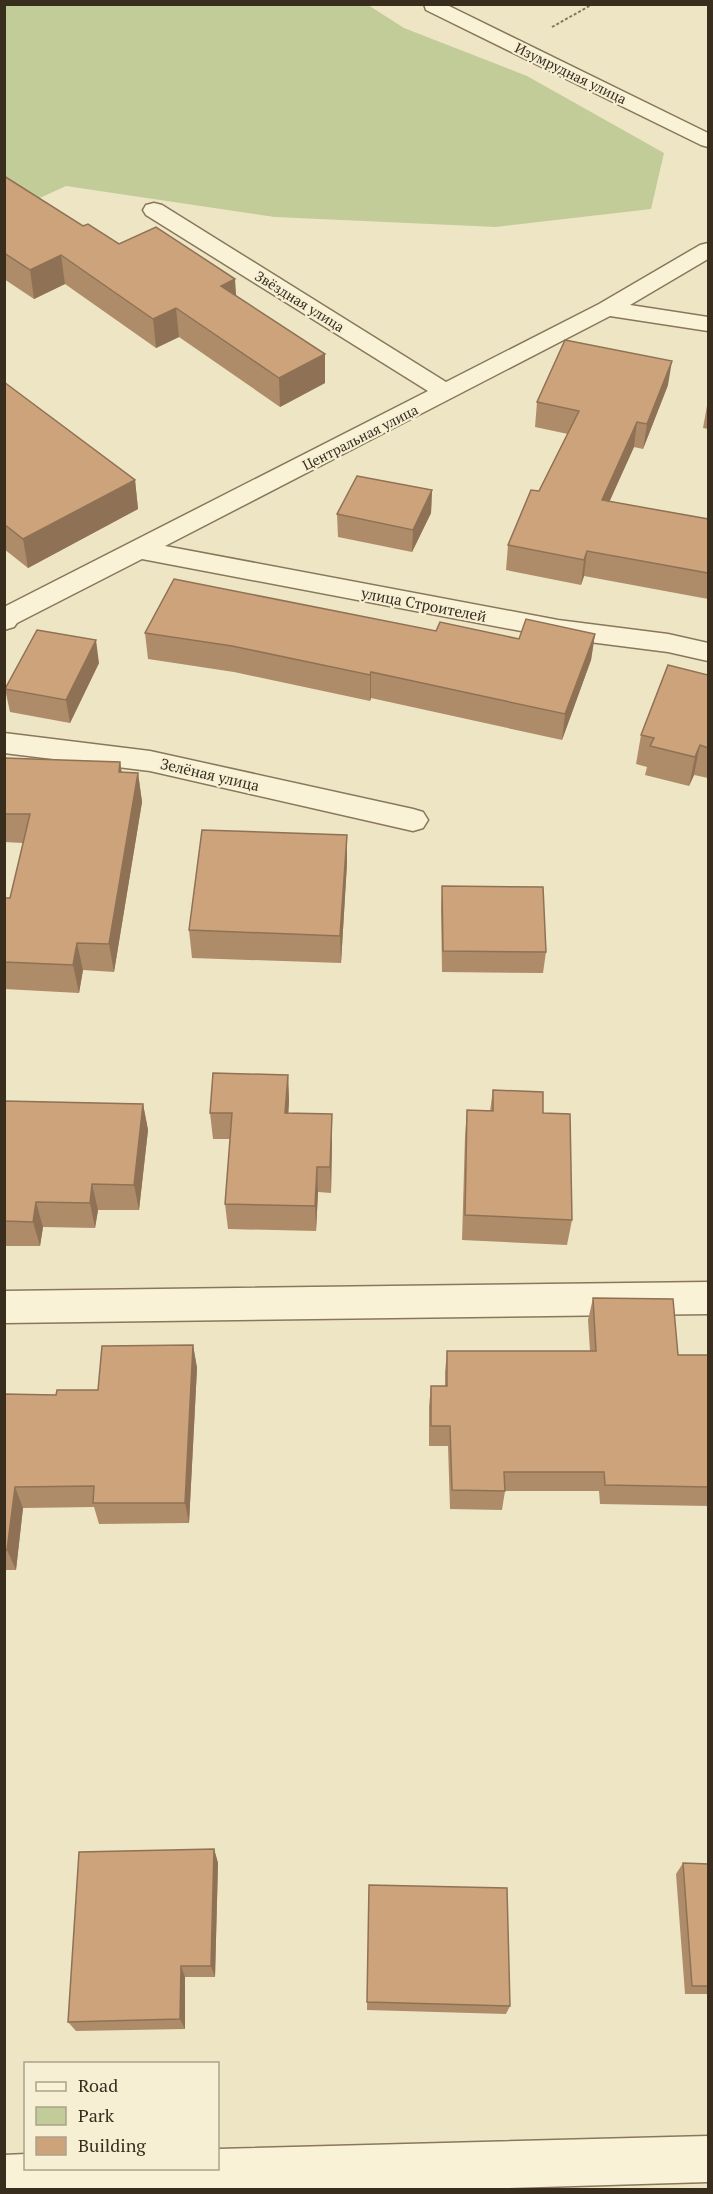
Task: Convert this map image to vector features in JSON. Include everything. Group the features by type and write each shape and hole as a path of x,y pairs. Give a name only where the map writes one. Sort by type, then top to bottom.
{"street":[{"name":"Изумрудная улица","path":"433,6 708,141"},
{"name":"Звёздная улица","path":"154,210 445,392"},
{"name":"Центральная улица","path":"5,618 607,309 708,250"},
{"path":"607,309 708,324"},
{"name":"улица Строителей","path":"140,550 558,629 668,643 708,652"},
{"name":"Зелёная улица","path":"4,743 150,761 413,820"},
{"path":"4,1307 708,1298"},
{"path":"4,2178 708,2159"}],"green space":[{"path":"4,5 368,5 404,28 527,76 664,153 651,209 496,227 275,217 66,186 5,214"}],"building":[{"path":"4,176 83,226 88,224 119,244 156,227 235,279 221,286 325,354 279,378 176,308 153,319 61,255 30,270 4,253"},
{"path":"565,340 672,361 647,424 637,422 602,500 708,519 708,573 587,551 584,560 508,545 531,490 539,491 579,411 537,402"},
{"path":"4,382 135,480 23,539 4,524"},
{"path":"357,476 432,490 413,530 337,514"},
{"path":"174,579 436,631 440,622 519,639 526,619 595,634 565,714 371,672 370,675 232,646 145,633"},
{"path":"37,630 96,640 66,700 5,689"},
{"path":"668,665 708,675 708,748 700,745 695,757 650,746 654,738 641,735"},
{"path":"4,758 120,762 119,772 138,773 109,944 77,943 73,965 4,962 4,898 10,898 30,814 4,814"},
{"path":"202,830 347,835 340,936 189,930"},
{"path":"442,886 543,887 546,952 443,951"},
{"path":"213,1073 288,1075 285,1113 332,1114 330,1167 317,1167 315,1206 225,1204 232,1113 210,1113"},
{"path":"493,1090 543,1092 543,1113 570,1114 572,1220 465,1215 467,1110 493,1111"},
{"path":"4,1101 143,1104 134,1185 92,1184 90,1203 36,1202 33,1222 4,1221"},
{"path":"593,1298 673,1299 678,1355 708,1355 708,1487 605,1485 604,1472 504,1472 505,1491 452,1490 450,1426 431,1426 431,1386 447,1386 447,1351 596,1351"},
{"path":"193,1345 185,1503 93,1503 94,1486 15,1487 7,1550 4,1550 4,1394 56,1395 57,1390 98,1390 102,1346"},
{"path":"214,1849 211,1966 181,1966 180,2019 68,2022 79,1852"},
{"path":"683,1863 708,1864 708,1986 692,1986"},
{"path":"369,1885 507,1888 510,2006 367,2002"}]}
